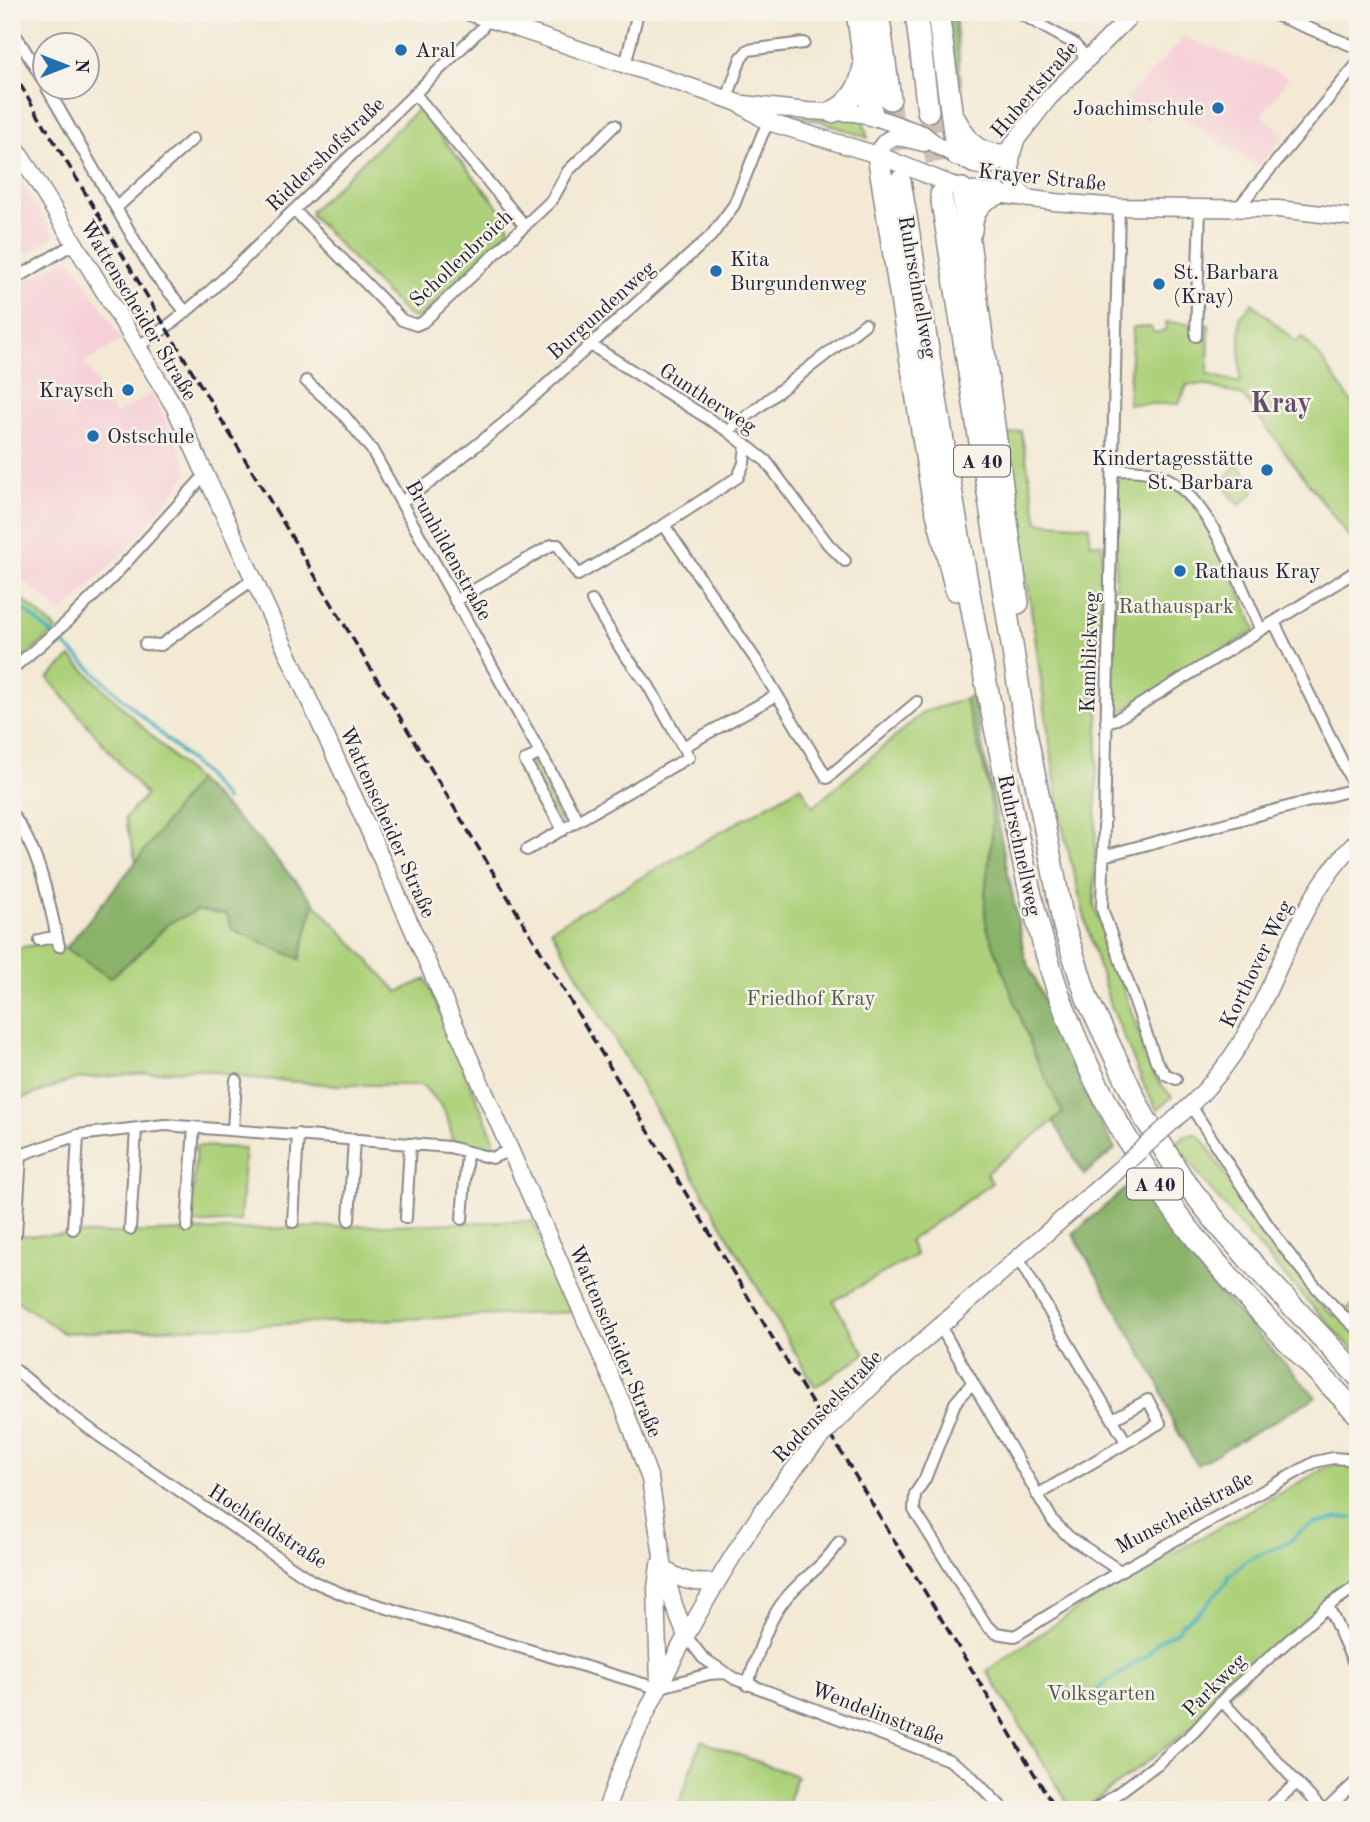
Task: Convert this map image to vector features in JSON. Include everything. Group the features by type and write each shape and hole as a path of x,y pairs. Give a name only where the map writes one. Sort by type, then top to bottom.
{"highway":[{"path":"857,12 872,116"},
{"path":"878,12 890,99"},
{"path":"916,12 928,111"},
{"path":"938,12 951,112 948,151"},
{"path":"832,112 842,106 857,90 862,78 863,61"},
{"path":"951,112 971,144 987,155 1003,155"},
{"path":"878,155 932,494 959,602 981,659"},
{"name":"Ruhrschnellweg","path":"900,181 981,659 1032,903 1063,1006 1099,1088 1143,1166 1199,1242 1236,1286 1358,1414"},
{"path":"962,189 1014,568 1022,650 1025,727"},
{"path":"970,251 971,221 975,211 983,200 998,194"},
{"name":"Ruhrschnellweg","path":"941,195 1025,727 1065,926 1087,998 1122,1076 1162,1148 1218,1224 1358,1376"}],"main road":[{"name":"Krayer Straße","path":"468,12 732,101 872,116 923,134 948,151"},
{"name":"Hubertstraße","path":"948,151 983,167 996,164 1049,98 1134,12"},
{"name":"Krayer Straße","path":"732,101 768,122 878,155 962,189 1028,199 1119,207 1299,211 1358,218"},
{"path":"872,116 878,155"},
{"path":"1019,135 1012,157 1012,171 1017,190 1028,199"},
{"path":"878,155 883,142 894,137 948,151"},
{"name":"Wattenscheider Straße","path":"12,141 174,406 365,821 623,1404 642,1454 656,1503 664,1569 686,1636"},
{"path":"924,172 946,170 948,151"},
{"path":"948,151 962,189"},
{"name":"Korthover Weg","path":"1187,1109 1238,1048 1315,891 1358,840"},
{"name":"Rodenseelstraße","path":"606,1810 658,1686 715,1582 770,1498 813,1446 874,1384 1187,1109"},
{"name":"Wattenscheider Straße","path":"658,1686 656,1588 660,1549"},
{"path":"664,1569 680,1580 692,1583 715,1582"}],"street":[{"path":"625,66 638,12"},
{"path":"1017,12 1073,43 1087,58"},
{"path":"1268,12 1358,48"},
{"name":"Riddershofstraße","path":"139,346 187,312 415,94 488,19"},
{"path":"12,29 32,63"},
{"path":"732,101 744,53 758,48 804,43"},
{"path":"1237,209 1358,63"},
{"path":"415,94 525,226"},
{"path":"55,102 154,274 187,312"},
{"name":"Burgundenweg","path":"401,502 490,436 716,230 734,205 768,122 778,108"},
{"name":"Schollenbroich","path":"294,210 402,320 416,325 423,322 552,200 568,171 615,125"},
{"path":"116,208 194,139"},
{"name":"Kamblickweg","path":"1119,207 1102,909 1156,1061 1165,1073 1175,1079"},
{"path":"1196,336 1200,208"},
{"path":"12,281 75,243"},
{"path":"728,431 865,324"},
{"name":"Guntherweg","path":"592,345 728,431 765,461 828,544 845,561"},
{"name":"Brunhildenstraße","path":"306,381 343,414 372,450 578,821"},
{"path":"455,601 552,545 558,545 578,575 664,525 738,477 744,463 746,445"},
{"path":"1113,470 1144,470 1171,480 1194,501 1212,526 1261,630"},
{"path":"12,669 66,623 127,563 205,475"},
{"path":"664,525 758,663 827,778 917,702"},
{"path":"1106,722 1117,719 1358,570"},
{"path":"145,644 162,645 254,579"},
{"path":"527,850 690,757 648,685 622,651 592,601"},
{"path":"1103,856 1356,792 1274,622"},
{"path":"683,747 777,695"},
{"path":"540,753 525,761 563,830"},
{"path":"12,814 38,859 58,941 39,940"},
{"path":"233,1130 236,1080"},
{"path":"1187,1109 1273,1235 1310,1283 1358,1330"},
{"path":"16,1233 17,1156 78,1135 165,1125 449,1147 492,1158 510,1150"},
{"path":"187,1227 194,1127"},
{"path":"130,1229 136,1129"},
{"path":"293,1222 298,1134"},
{"path":"73,1229 78,1135"},
{"path":"349,1220 354,1139"},
{"path":"406,1218 410,1144"},
{"path":"462,1219 467,1152"},
{"path":"1018,1258 1126,1442"},
{"name":"Munscheidstraße","path":"940,1325 1053,1521 1069,1537 1120,1571 1315,1462 1333,1458 1358,1460"},
{"name":"Hochfeldstraße","path":"12,1367 98,1435 312,1581 347,1596 658,1686"},
{"path":"972,1383 955,1403 925,1479 915,1494 914,1510 987,1626 996,1633 1015,1636 1120,1571"},
{"path":"1037,1495 1160,1423 1147,1400 1113,1419"},
{"path":"747,1685 778,1610 786,1598 829,1560 839,1542"},
{"name":"Parkweg","path":"1095,1810 1160,1762 1194,1732 1222,1701 1328,1606 1358,1585"},
{"path":"1328,1606 1358,1672"},
{"name":"Wendelinstraße","path":"686,1636 704,1658 747,1685 949,1760 968,1773 1004,1810"},
{"path":"658,1686 724,1673"},
{"path":"1222,1701 1324,1810 1358,1780"},
{"path":"1266,1810 1297,1783"}],"shaded area":[{"name":"Joachimschule","path":"1185,37 1289,77 1262,115 1285,135 1259,167 1158,102 1147,122 1125,99"},
{"path":"12,168 55,236 12,263"},
{"name":"Ostschule","path":"65,258 70,258 75,264 122,340 84,363 115,415 152,394 188,469 184,479 124,552 62,613 12,571 12,290"}],"green space":[{"path":"943,12 955,12 964,122 962,122"},
{"path":"418,109 506,216 509,227 506,234 423,315 414,318 406,314 311,215 311,211"},
{"path":"794,116 863,120 868,138 817,120 802,122"},
{"path":"1252,303 1296,342 1302,337 1321,358 1358,411 1358,549 1243,396 1206,385 1187,385 1179,404 1128,404 1133,327 1151,327 1153,332 1158,333 1166,329 1166,322 1209,325 1208,374 1240,383 1240,318"},
{"path":"1021,431 1038,522 1089,526 1090,543 1102,544 1094,904 1154,1076 1172,1097 1157,1110 1109,1001 1060,817 1007,435"},
{"path":"1237,464 1249,477 1254,493 1239,505 1221,483"},
{"name":"Rathauspark","path":"1117,474 1157,478 1169,483 1184,495 1198,511 1221,550 1256,630 1125,710 1117,710 1113,705"},
{"path":"12,590 57,630 12,668"},
{"path":"71,657 197,780 136,862 125,818 146,795 48,678"},
{"path":"972,695 1025,957 1089,1102 1115,1149 1084,1175 1053,1120 1063,1113 1035,1056 987,928 985,897 992,835 991,804 987,778 965,699"},
{"name":"Friedhof Kray","path":"965,699 991,804 992,835 985,897 987,928 1063,1114 986,1173 992,1183 909,1241 916,1255 833,1301 865,1354 815,1387 551,929 801,786 813,807 924,712"},
{"path":"540,754 577,821 563,829 527,762"},
{"path":"197,780 257,838 314,902 300,959 232,929 227,915 198,910 169,923 110,978 66,948 136,862"},
{"path":"314,902 398,992 426,979 494,1139 493,1147 485,1149 452,1141 449,1123 443,1110 422,1085 336,1085 250,1078 196,1069 76,1079 12,1102 12,949 51,942 66,948 110,978 169,923 198,910 227,915 300,959"},
{"path":"1196,1134 1203,1139 1238,1196 1322,1306 1335,1316 1358,1302 1358,1355 1241,1226 1176,1144 1185,1135"},
{"path":"196,1146 245,1148 240,1221 191,1224"},
{"path":"1135,1180 1210,1283 1316,1397 1197,1465 1172,1421 1160,1386 1073,1234"},
{"path":"533,1221 573,1312 63,1333 12,1297 12,1236"},
{"name":"Volksgarten","path":"1332,1464 1358,1466 1358,1577 1325,1603 1191,1728 1083,1810 1072,1810 987,1671 1068,1615 1125,1580"},
{"path":"701,1741 797,1776 785,1810 677,1810"}],"waterway":[{"path":"12,599 202,772 226,800"},
{"path":"1095,1692 1145,1658 1159,1641 1176,1632 1183,1623 1201,1610 1226,1583 1229,1576 1246,1561 1290,1541 1299,1532 1314,1524 1337,1518 1353,1518"}],"tunnel":[{"path":"890,99 900,180"},
{"path":"928,111 941,195"}],"railway":[{"path":"12,71 1056,1810"}],"place":[{"name":"Aral","path":"401,50"},
{"name":"Joachimschule","path":"1218,108"},
{"name":"Kita Burgundenweg","path":"716,271"},
{"name":"St. Barbara (Kray)","path":"1159,284"},
{"name":"Kraysch","path":"128,390"},
{"name":"Ostschule","path":"93,436"},
{"name":"Kindertagesstätte St. Barbara","path":"1267,470"},
{"name":"Rathaus Kray","path":"1180,571"}],"district":[{"name":"Kray","path":"1281,402"}]}
